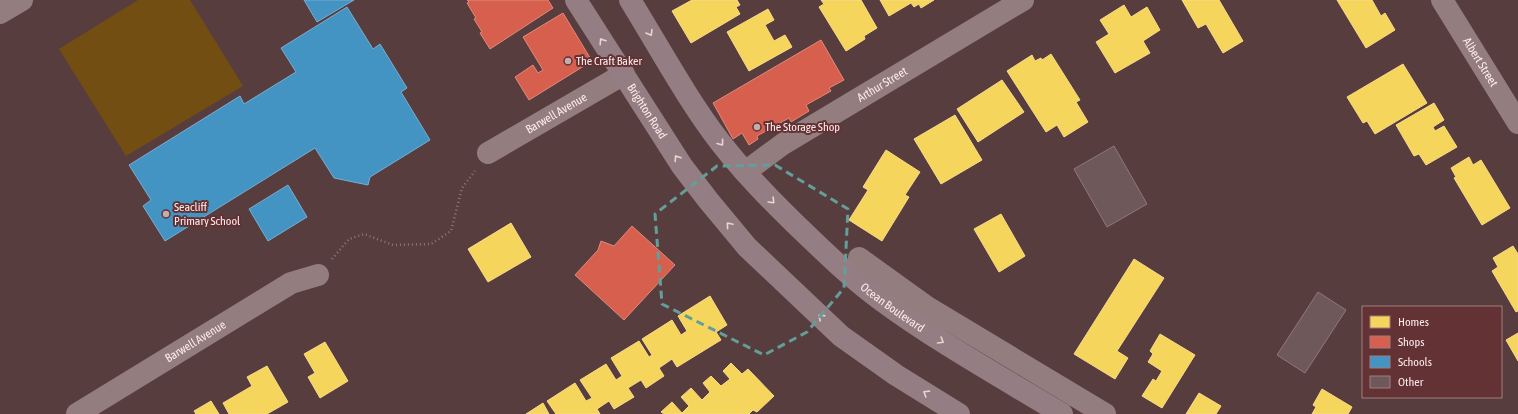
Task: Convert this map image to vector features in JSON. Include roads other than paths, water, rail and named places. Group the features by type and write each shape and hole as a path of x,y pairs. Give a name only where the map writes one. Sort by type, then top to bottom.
{"main road":[{"name":"Brighton Road","path":"576,0 682,166 747,247 841,336 896,375 959,414"},
{"path":"630,0 682,85 719,141 745,172"},
{"name":"Ocean Boulevard","path":"745,172 822,250 880,299 931,335 1062,414"}],"street":[{"path":"0,13 22,0"},
{"name":"Arthur Street","path":"745,172 783,144 1023,0"},
{"name":"Albert Street","path":"1442,0 1518,124"},
{"name":"Barwell Avenue","path":"488,153 624,74"},
{"name":"Ocean Boulevard","path":"859,258 927,307 1105,414"},
{"name":"Barwell Avenue","path":"76,414 291,283 318,275"}],"place":[{"name":"The Craft Baker","path":"568,61"},
{"name":"The Storage Shop","path":"757,127"},
{"name":"Seacliff Primary School","path":"166,214"}]}
